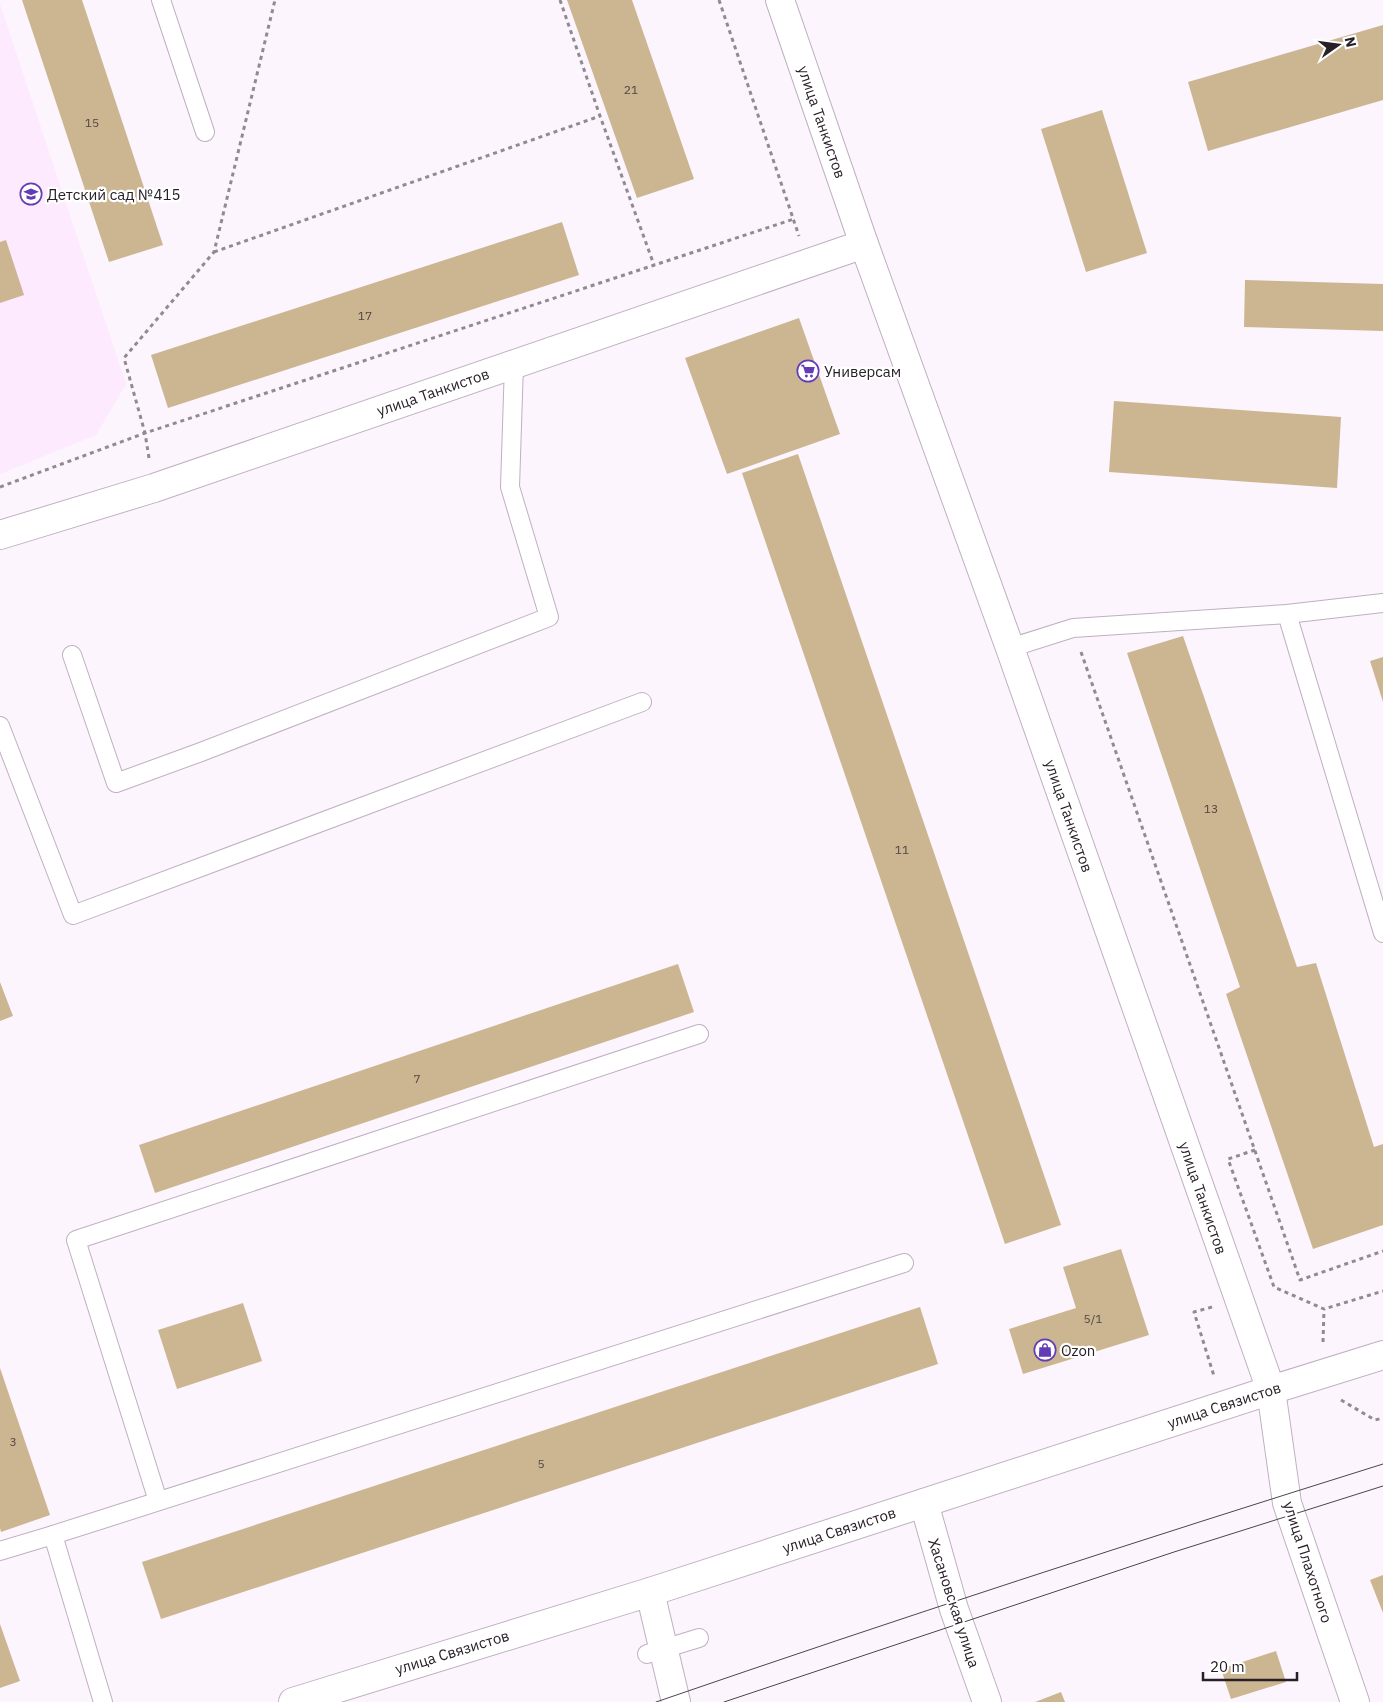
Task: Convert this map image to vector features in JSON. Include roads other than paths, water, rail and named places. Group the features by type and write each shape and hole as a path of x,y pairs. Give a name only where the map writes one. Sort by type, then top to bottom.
{"street":[{"name":"улица Танкистов","path":"780,0 864,244 1010,648 1271,1390"},
{"name":"улица Танкистов","path":"0,535 154,488 864,244"},
{"name":"улица Связистов","path":"293,1702 342,1694 650,1592 1383,1355"},
{"name":"улица Плахотного","path":"1271,1390 1287,1503 1355,1702"},
{"name":"Хасановская улица","path":"924,1503 954,1609 987,1702"},
{"path":"650,1592 655,1651 676,1702"}],"lane":[{"path":"161,0 205,132"},
{"path":"72,655 116,783 549,618 510,487 514,364"},
{"path":"1010,648 1072,628 1287,614 1383,603"},
{"path":"1287,614 1383,933"},
{"path":"0,726 73,915 642,702"},
{"path":"158,1501 76,1240 698,1034"},
{"path":"0,1551 904,1262"},
{"path":"53,1535 103,1702"},
{"path":"655,1651 700,1638"}],"tram line":[{"path":"656,1702 1019,1580 1383,1464"},
{"path":"724,1702 1174,1552 1383,1486"}],"place":[{"name":"Детский сад №415","path":"31,194"},
{"name":"Универсам","path":"808,371"},
{"name":"Ozon","path":"1045,1350"}]}
